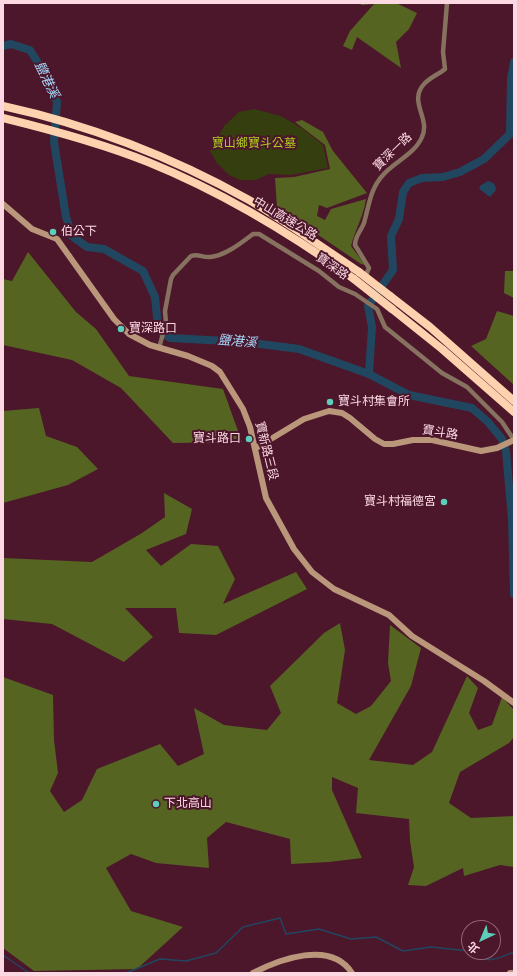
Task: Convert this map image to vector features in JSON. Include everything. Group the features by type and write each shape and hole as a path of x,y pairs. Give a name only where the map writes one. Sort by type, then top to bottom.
{"highway":[{"name":"中山高速公路","path":"3,106 80,126 150,152 203,175 251,201 356,276 392,309 442,349 514,412"},
{"name":"中山高速公路","path":"3,118 77,138 148,162 254,214 390,296 430,327 514,401"}],"street":[{"name":"寶深一路","path":"355,294 369,270 355,243 357,234 364,223 371,193 384,174 407,155 422,138 424,131 417,100 419,92 430,78 446,69 443,52 447,3"},
{"name":"寶新路三段","path":"3,204 32,229 57,239 118,324 137,339 159,348 188,356 212,366 220,372 243,409 256,448 266,498 294,549 312,572 334,589 389,615 412,636 484,681 514,703"},
{"name":"寶深路","path":"159,348 166,323 165,311 171,279 185,262 196,254 205,257 216,256 256,234 265,237 319,271 339,287 355,294 377,309 385,327 442,373 468,387 502,422 514,440"},
{"name":"寶斗路","path":"256,448 304,419 329,411 342,413 375,439 384,444 393,444 413,440 432,440 481,451 497,448 514,440"},
{"path":"253,973 282,961 320,955 340,960 352,973"}],"green space":[{"path":"358,3 396,3 417,13 409,29 396,42 401,68 357,37 352,50 343,46 350,31 374,4 362,5"},
{"name":"寶山鄉寶斗公墓","path":"254,109 281,116 303,129 323,145 328,168 291,175 269,174 256,180 240,180 229,175 217,163 210,151 224,126 239,112"},
{"path":"302,120 323,132 333,151 367,193 327,208 319,205 317,216 325,220 331,209 366,199 351,246 365,265 361,264 277,207 275,178 294,177 330,169 325,145 295,122"},
{"path":"28,252 76,312 96,329 129,376 223,389 242,442 173,443 121,388 72,360 3,345 3,279 12,281"},
{"path":"505,271 514,271 514,298 504,293"},
{"path":"497,311 514,316 514,385 471,346 486,339"},
{"path":"39,408 46,436 77,447 98,469 68,485 3,503 3,411"},
{"path":"164,493 192,509 186,534 146,550 161,566 191,544 218,546 235,579 223,604 296,572 307,589 216,635 179,633 176,608 125,608 153,637 124,662 52,624 3,619 3,558 92,562 142,533 165,517"},
{"path":"340,623 345,650 337,703 356,714 371,706 391,681 388,663 390,625 421,648 411,686 369,760 413,765 432,752 467,676 478,688 469,713 478,730 492,725 502,697 514,710 514,737 509,743 460,772 449,803 471,818 514,816 514,867 500,865 464,876 463,868 426,886 408,885 414,867 410,841 409,819 356,813 358,788 332,777 332,790 362,858 329,862 291,864 290,839 226,822 207,838 209,868 156,863 131,854 106,868 131,911 183,927 137,969 34,971 3,948 3,677 53,695 54,740 58,773 50,791 64,812 82,800 97,769 160,744 178,766 204,754 194,708 224,725 267,730 281,713 270,686 324,633"}],"water":[{"path":"488,181 494,184 496,188 490,197 479,189 481,185"}],"waterway":[{"name":"鹽港溪","path":"3,46 11,44 30,50 48,79 57,102 54,142 66,217 72,236 87,247 104,249 143,271 155,297 158,327 161,332 170,338 245,342 299,349 369,374 409,395 472,408 488,422 502,439 506,451 512,520 514,594"},
{"path":"369,374 372,327 368,306 393,270 391,236 399,219 403,192 409,183 422,178 443,177 460,172 484,159 510,134 511,79 514,62"},
{"path":"126,973 160,959 186,961 216,953 243,927 280,918 286,934 319,929 351,939 376,937 403,951 431,947 461,950"},
{"path":"501,957 514,952"},
{"path":"3,955 29,973"}],"place":[{"name":"伯公下","path":"53,232"},
{"name":"寶深路口","path":"121,329"},
{"name":"寶斗村集會所","path":"330,402"},
{"name":"寶斗路口","path":"249,439"},
{"name":"寶斗村福德宮","path":"444,502"},
{"name":"下北高山","path":"156,804"}]}
